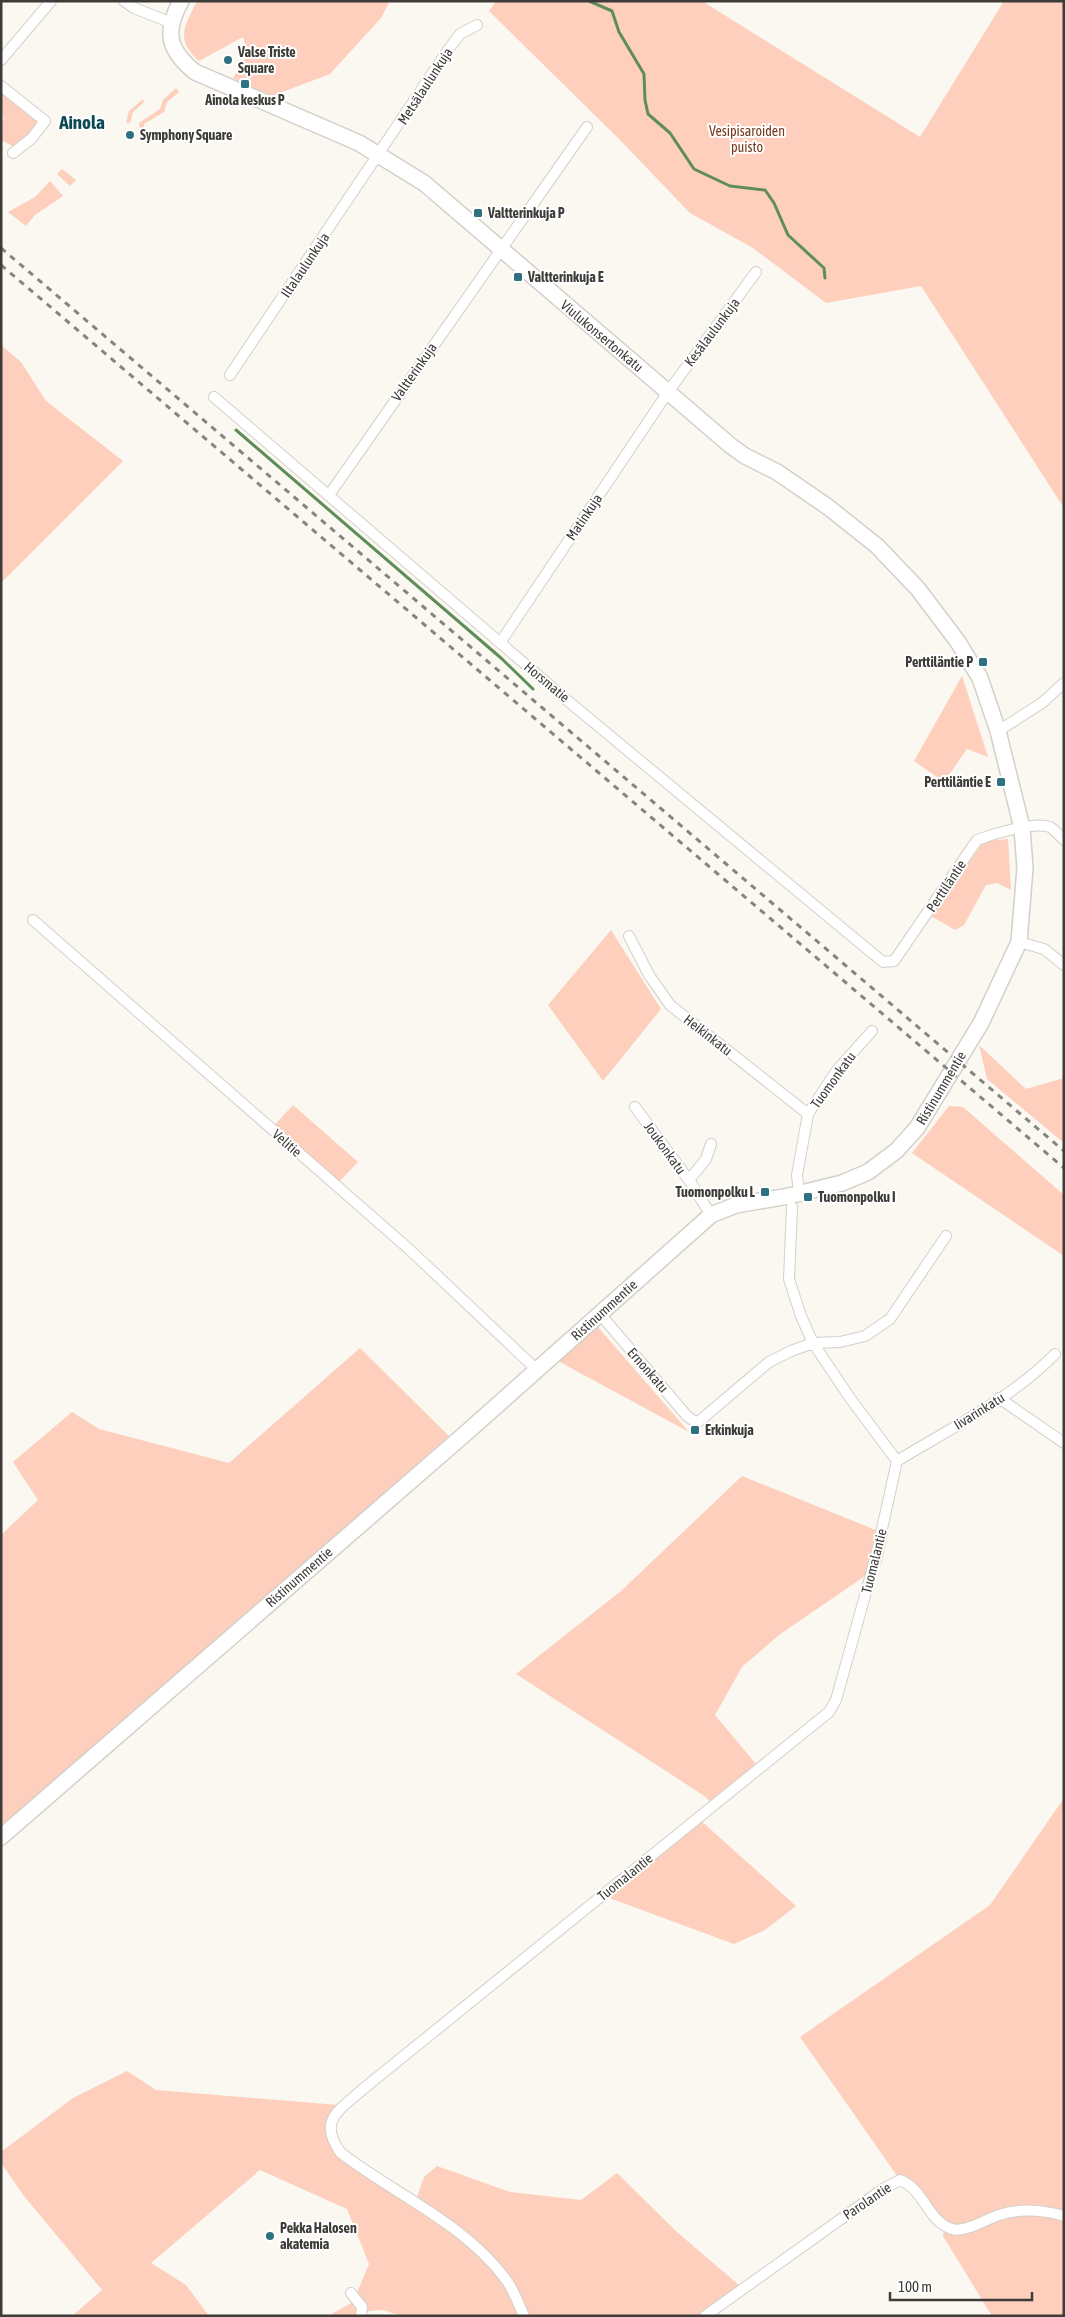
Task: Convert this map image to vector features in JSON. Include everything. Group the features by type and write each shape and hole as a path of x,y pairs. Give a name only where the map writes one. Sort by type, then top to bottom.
{"street":[{"path":"1,60 51,1"},
{"path":"124,1 134,8 172,23"},
{"name":"Viulukonsertonkatu","path":"181,1 172,23 171,44 182,62 195,72 380,154 424,183 745,456 777,472 828,507 876,546 918,589 958,642 980,678 998,731"},
{"name":"Metsälaulunkuja","path":"380,154 460,34 477,25"},
{"path":"1,86 45,121 31,139 13,153"},
{"name":"Valtterinkuja","path":"329,495 500,248 587,127"},
{"name":"Iltalaulunkuja","path":"230,375 380,154"},
{"name":"Kesälaulunkuja","path":"668,392 756,272"},
{"name":"Matinkuja","path":"500,643 668,392"},
{"name":"Horsmatie","path":"214,397 500,643 883,962"},
{"path":"998,731 1042,703 1064,683"},
{"name":"Ristinummentie","path":"1,1837 711,1215 736,1205 796,1200 842,1183 868,1172 896,1151 917,1128 981,1023 1019,942 1025,868 1022,828 998,731"},
{"path":"1022,828 1039,825 1050,827 1064,840"},
{"name":"Perttiläntie","path":"883,962 894,961 977,840 1022,828"},
{"name":"Velitie","path":"33,920 410,1250 536,1370"},
{"name":"Heikinkatu","path":"629,936 649,975 670,1005 808,1114"},
{"path":"1019,942 1044,949 1064,965"},
{"name":"Tuomonkatu","path":"814,1344 789,1280 797,1175 808,1114 837,1070 872,1031"},
{"name":"Joukonkatu","path":"635,1107 689,1180 711,1215"},
{"path":"689,1180 706,1159 711,1144"},
{"path":"897,1461 850,1398 814,1344 840,1342 865,1336 890,1319 946,1236"},
{"name":"Ernonkatu","path":"600,1314 687,1416 697,1423 769,1362 791,1351 814,1344"},
{"name":"Iivarinkatu","path":"897,1461 999,1398 1040,1370 1056,1354"},
{"path":"999,1398 1064,1443"},
{"name":"Tuomalantie","path":"524,2316 508,2283 490,2260 467,2238 341,2153 332,2140 329,2131 334,2115 829,1712 839,1691 876,1556 897,1461"},
{"name":"Parolantie","path":"705,2316 883,2189 900,2180 909,2184 917,2191 933,2218 953,2230 1001,2214 1019,2211 1052,2212 1064,2216"},
{"path":"351,2293 362,2307 361,2316"}],"green space":[{"path":"197,1 390,1 381,18 330,74 272,96 233,78 248,53 243,37 199,61 191,53 184,39 184,32 188,18"},
{"name":"Vesipisaroiden puisto","path":"496,1 702,1 920,137 1004,1 1064,1 1064,508 921,286 826,303 753,248 690,213 620,140 489,11"},
{"path":"176,88 179,92 167,102 164,112 144,124 145,137 141,138 139,123 160,109 163,100"},
{"path":"1,92 41,121 14,147 1,140 1,121 4,118 1,116"},
{"path":"143,99 144,102 133,112 130,123 126,123 129,111"},
{"path":"62,169 76,180 70,186 57,174"},
{"path":"50,181 63,196 35,215 26,226 8,212 35,197"},
{"path":"1,345 21,362 46,401 123,461 1,583"},
{"path":"962,676 988,757 967,749 944,782 914,761"},
{"path":"1008,839 1011,890 997,883 986,885 964,925 955,930 931,916 984,841"},
{"path":"611,930 661,1009 603,1081 548,1005"},
{"path":"979,1045 1026,1089 1064,1078 1064,1143 987,1079"},
{"path":"293,1105 358,1162 337,1184 272,1128"},
{"path":"949,1106 963,1107 1064,1195 1064,1256 912,1153"},
{"path":"597,1326 689,1432 558,1361"},
{"path":"360,1348 449,1436 1,1828 1,1535 38,1500 13,1462 72,1412 99,1429 229,1463"},
{"path":"742,1476 888,1535 881,1565 779,1635 742,1667 715,1715 761,1770 715,1806 703,1795 516,1674 621,1591"},
{"path":"1064,1798 1064,2316 992,2316 943,2236 945,2225 900,2180 800,2037 990,1905"},
{"path":"699,1819 796,1906 765,1930 734,1944 604,1896"},
{"path":"127,2071 156,2090 338,2105 338,2118 334,2129 343,2150 417,2197 424,2177 437,2166 510,2192 581,2200 617,2173 677,2232 740,2286 697,2316 402,2316 383,2310 359,2312 359,2316 328,2316 353,2302 369,2264 347,2209 260,2170 151,2263 186,2285 209,2316 72,2316 102,2290 24,2196 1,2163 1,2152 73,2098"}],"waterway":[{"path":"589,1 612,11 619,32 644,74 645,100 648,114 670,133 694,169 730,186 765,190 774,203 788,235 824,268 825,278"},
{"path":"236,430 501,658 533,689"}],"railway":[{"path":"1,248 1064,1151"},
{"path":"1,265 1064,1168"}],"place":[{"name":"Valse Triste Square","path":"228,60"},
{"name":"Ainola keskus P","path":"245,84"},
{"name":"Symphony Square","path":"130,135"},
{"name":"Valtterinkuja P","path":"478,213"},
{"name":"Valtterinkuja E","path":"518,277"},
{"name":"Perttiläntie P","path":"983,662"},
{"name":"Perttiläntie E","path":"1001,782"},
{"name":"Tuomonpolku L","path":"765,1192"},
{"name":"Tuomonpolku I","path":"808,1197"},
{"name":"Erkinkuja","path":"695,1430"},
{"name":"Pekka Halosen akatemia","path":"270,2236"}],"district":[{"name":"Ainola","path":"82,122"}]}
